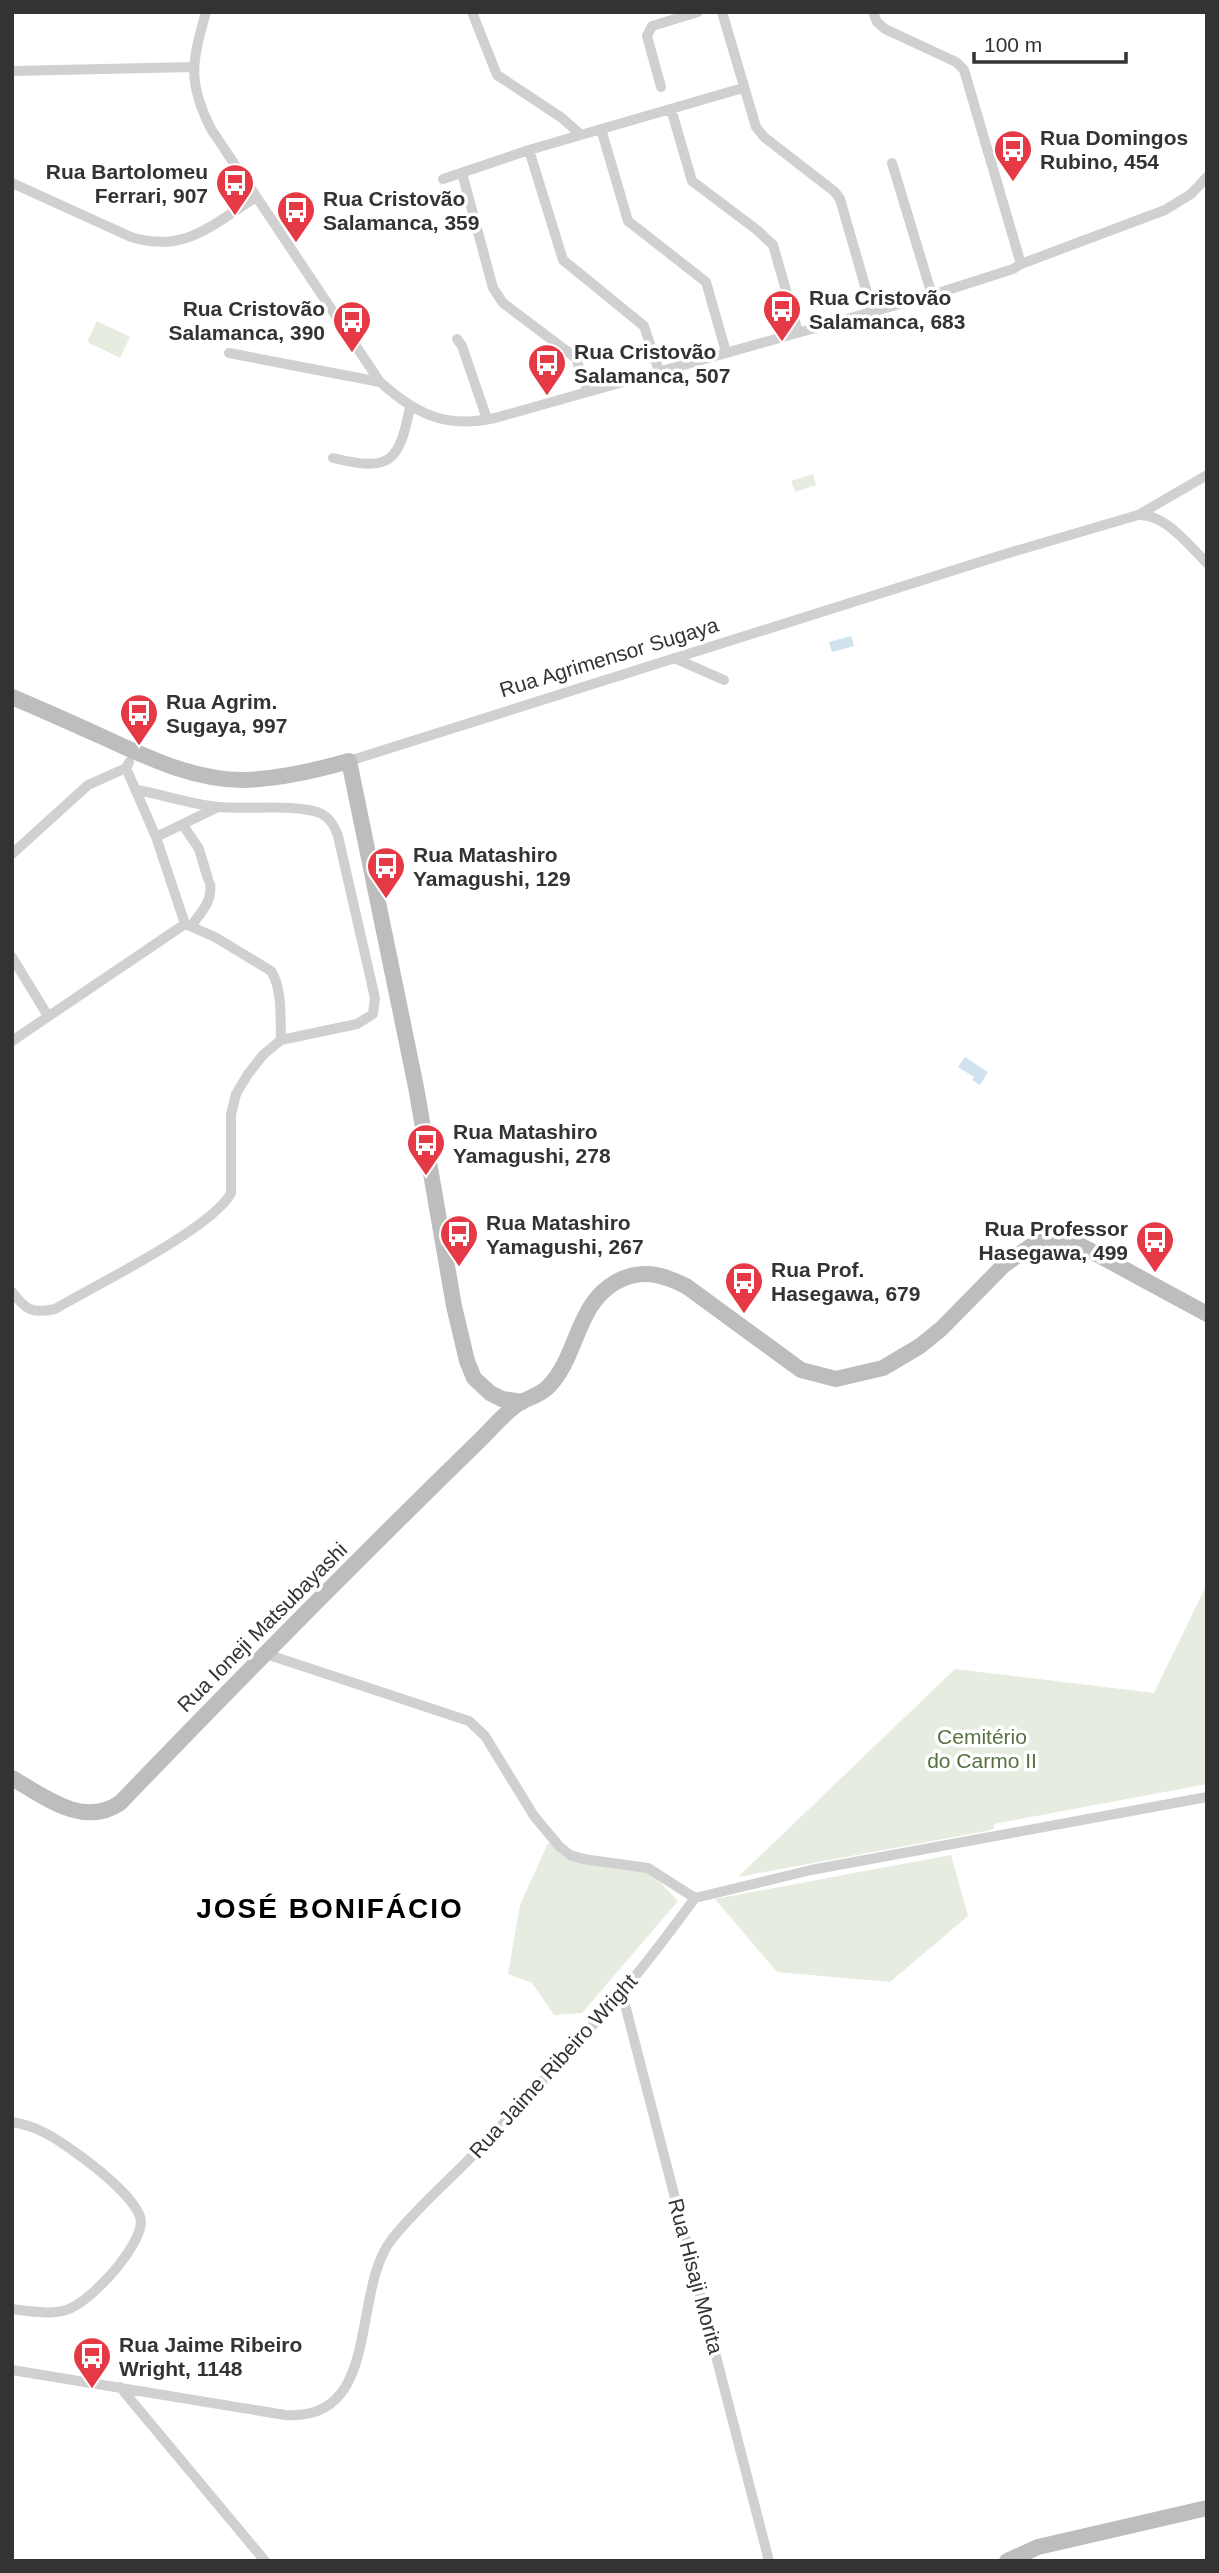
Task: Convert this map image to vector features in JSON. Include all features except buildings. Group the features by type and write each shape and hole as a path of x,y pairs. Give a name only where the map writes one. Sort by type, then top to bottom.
{"main road":[{"name":"Rua Agrimensor Sugaya","path":"12,696 130,759 181,771 240,780 303,774 349,761"},
{"path":"349,761 416,1087 454,1306 467,1362 474,1378 490,1393 502,1399 522,1402"},
{"name":"Rua Ioneji Matsubayashi","path":"12,1778 79,1813 94,1814 110,1810 120,1802 263,1653 489,1430 522,1402 540,1394 557,1377 597,1296 616,1281 635,1274 667,1277 686,1286 801,1370 836,1378 868,1373 900,1360 941,1329 1004,1265 1031,1246 1051,1238 1062,1238 1078,1244 1207,1314"},
{"path":"1007,2561 1038,2547 1207,2508"}],"street":[{"path":"206,12 194,67 197,95 211,129 380,382 410,407 444,420 464,422 487,419 1013,270 1021,264 1165,210 1191,194 1207,177"},
{"path":"472,12 497,75 562,118 581,135"},
{"path":"661,87 647,36 648,31 652,26 698,12"},
{"path":"722,12 756,127 764,137 835,192 840,200 872,310"},
{"path":"873,12 877,22 885,29 957,62 964,70 1021,264"},
{"path":"12,71 194,67"},
{"path":"443,179 529,150 743,88"},
{"path":"671,109 692,181 767,237 773,245 798,332"},
{"path":"601,129 628,221 706,282 726,352"},
{"path":"529,150 563,260 644,326 659,371"},
{"path":"892,163 932,295"},
{"path":"462,173 497,296 576,358 587,391"},
{"path":"12,183 131,237 163,243 191,237 256,197"},
{"path":"457,339 462,346 487,419"},
{"path":"229,353 380,382"},
{"path":"333,458 362,465 379,465 389,461 407,429 410,407"},
{"name":"Rua Agrimensor Sugaya","path":"349,761 1139,515 1207,475"},
{"path":"1139,515 1147,514 1163,523 1207,563"},
{"path":"674,658 724,680"},
{"path":"12,854 88,785 130,759 137,790 188,925 271,971 279,991 281,1040"},
{"path":"12,1292 23,1307 39,1313 55,1309 188,1232 225,1203 231,1193 231,1115 236,1094 263,1055 281,1040 357,1024 373,1014 375,998 334,825 320,813 218,807 137,790"},
{"path":"156,836 218,807"},
{"path":"12,1041 188,925 209,901 211,892 199,849 183,825"},
{"path":"12,957 48,1016"},
{"path":"263,1653 469,1721 485,1736 534,1816 570,1855 583,1860 648,1868 695,1898 811,1870 1207,1797"},
{"name":"Rua Jaime Ribeiro Wright","path":"12,2370 285,2415 313,2414 333,2403 341,2395 353,2372 375,2276 393,2238 481,2148 622,1993 695,1898"},
{"name":"Rua Hisaji Morita","path":"622,1993 769,2561"},
{"path":"12,2122 43,2131 74,2150 101,2171 135,2207 141,2222 132,2245 96,2290 78,2304 55,2312 12,2309"},
{"path":"120,2387 265,2561"}],"green space":[{"path":"97,321 130,337 120,358 87,342"},
{"path":"813,474 816,485 795,492 791,481"},
{"name":"Cemitério do Carmo II","path":"1207,1584 1207,1784 994,1824 994,1829 986,1831 738,1877 955,1669 1154,1693"},
{"path":"548,1843 652,1874 678,1901 582,2013 554,2015 532,1983 508,1974 520,1905"},
{"path":"951,1855 968,1916 890,1982 777,1972 715,1899"}],"water":[{"path":"851,636 854,646 832,652 829,642"},
{"path":"965,1057 988,1072 980,1085 972,1080 974,1077 958,1067"}],"place":[{"name":"Rua Domingos Rubino, 454","path":"1013,183"},
{"name":"Rua Bartolomeu Ferrari, 907","path":"235,217"},
{"name":"Rua Cristovão Salamanca, 359","path":"296,244"},
{"name":"Rua Cristovão Salamanca, 683","path":"782,343"},
{"name":"Rua Cristovão Salamanca, 390","path":"352,354"},
{"name":"Rua Cristovão Salamanca, 507","path":"547,397"},
{"name":"Rua Agrim. Sugaya, 997","path":"139,747"},
{"name":"Rua Matashiro Yamagushi, 129","path":"386,900"},
{"name":"Rua Matashiro Yamagushi, 278","path":"426,1177"},
{"name":"Rua Matashiro Yamagushi, 267","path":"459,1268"},
{"name":"Rua Professor Hasegawa, 499","path":"1155,1274"},
{"name":"Rua Prof. Hasegawa, 679","path":"744,1315"},
{"name":"Rua Jaime Ribeiro Wright, 1148","path":"92,2390"}],"district":[{"name":"JOSÉ BONIFÁCIO","path":"330,1908"}]}
